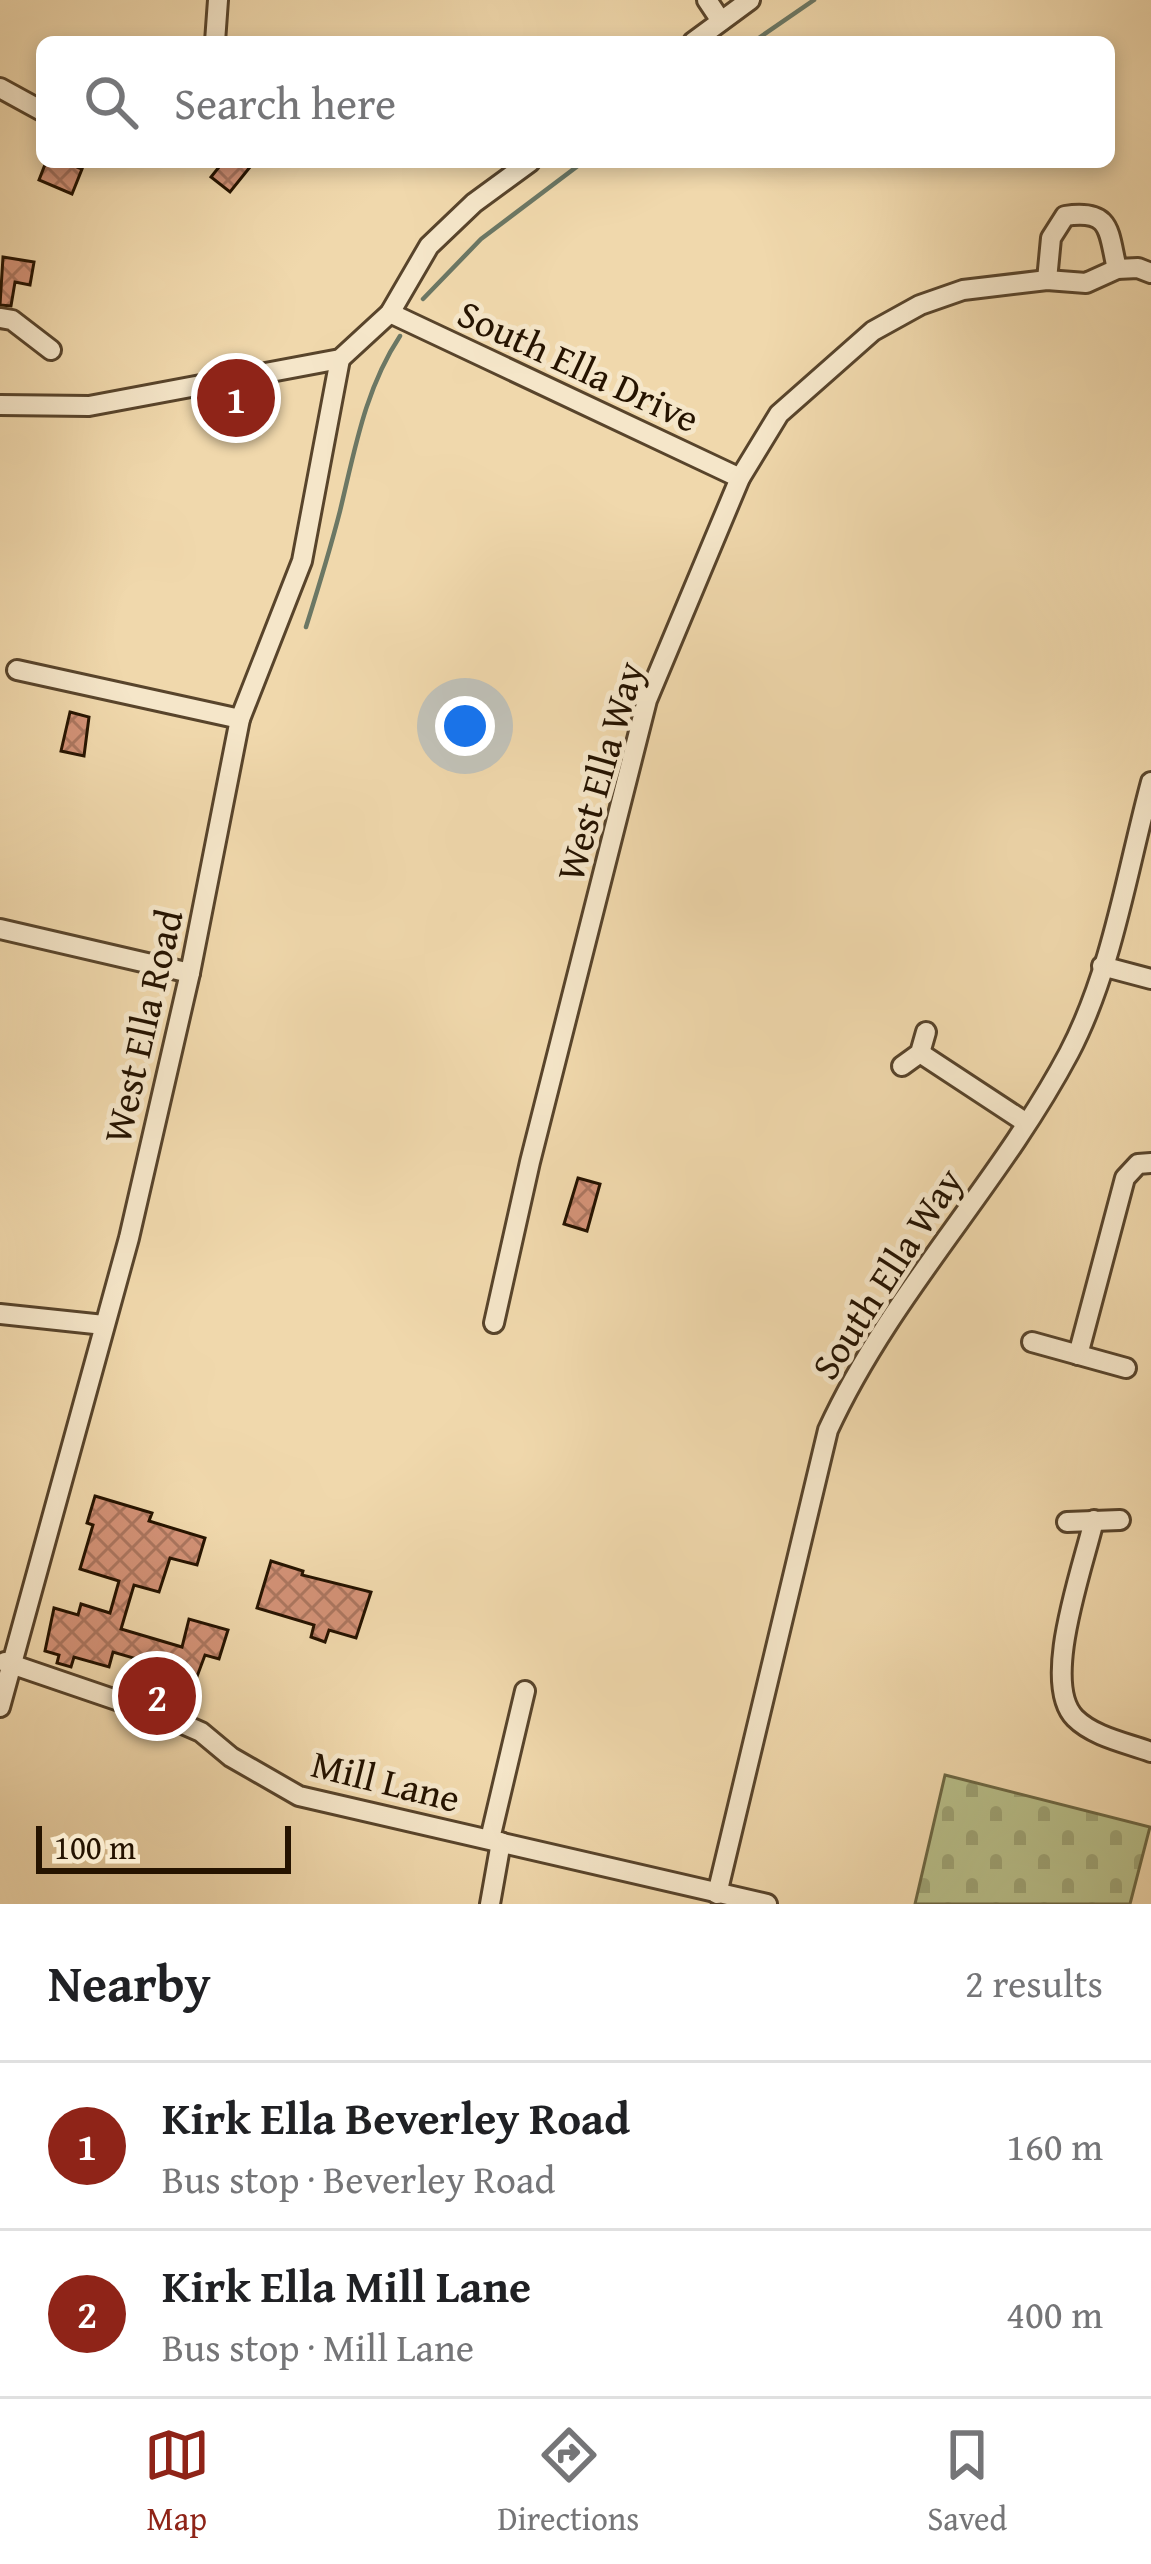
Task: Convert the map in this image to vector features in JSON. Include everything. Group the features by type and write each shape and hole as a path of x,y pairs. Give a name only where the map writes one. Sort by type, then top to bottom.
{"street":[{"path":"215,36 218,0"},
{"path":"707,0 721,20"},
{"path":"701,36 750,0"},
{"path":"0,88 36,108"},
{"path":"0,405 89,406 340,358 390,313 429,246 474,203 522,168"},
{"path":"1047,280 1052,238 1065,216 1090,212 1100,218 1112,238 1117,269"},
{"name":"West Ella Way","path":"494,1323 647,700 740,478 779,414 873,331 920,305 963,290 1047,280 1086,283 1117,269 1151,273"},
{"name":"South Ella Drive","path":"390,313 740,478"},
{"path":"0,318 12,320 40,346"},
{"name":"West Ella Road","path":"0,1707 6,1663 129,1238 190,974 240,719 302,561 340,358"},
{"path":"17,670 240,719"},
{"name":"South Ella Way","path":"717,1894 828,1430 863,1360 1070,1051 1102,966 1151,782"},
{"path":"0,929 190,974"},
{"path":"1102,966 1151,979"},
{"path":"902,1066 920,1053 926,1032"},
{"path":"920,1053 1025,1122"},
{"path":"1078,1355 1125,1178 1138,1165 1151,1163"},
{"path":"0,1315 104,1325"},
{"path":"1032,1342 1126,1368"},
{"path":"1094,1520 1060,1663 1061,1696 1075,1718 1102,1735 1151,1752"},
{"path":"1067,1522 1120,1520"},
{"name":"Mill Lane","path":"6,1663 185,1725 299,1796 767,1904"},
{"path":"490,1904 496,1840 525,1691"}],"green space":[{"path":"945,1775 1150,1827 1130,1904 915,1904"}],"building":[{"path":"44,168 82,169 72,194 39,180"},
{"path":"218,168 249,168 230,192 211,177"},
{"path":"3,257 34,262 30,285 15,282 11,306 0,305"},
{"path":"70,712 89,717 84,756 61,751"},
{"path":"578,1178 600,1184 587,1231 564,1224"},
{"path":"95,1496 152,1513 149,1521 205,1538 197,1565 170,1558 159,1592 134,1585 121,1629 182,1647 189,1619 228,1630 219,1659 205,1655 192,1690 171,1684 174,1676 157,1671 158,1665 113,1652 109,1667 74,1657 71,1667 57,1663 59,1655 45,1651 54,1608 78,1615 81,1604 110,1613 119,1581 80,1569 93,1525 87,1523"},
{"path":"271,1561 303,1571 302,1575 371,1592 356,1638 329,1630 325,1642 311,1637 314,1625 257,1608"}],"waterway":[{"path":"762,36 814,0"},
{"path":"423,299 481,239 575,168"},
{"path":"306,627 362,420 400,336"}],"place":[{"name":"Kirk Ella Beverley Road","path":"236,398"},
{"name":"Kirk Ella Mill Lane","path":"157,1696"}]}
